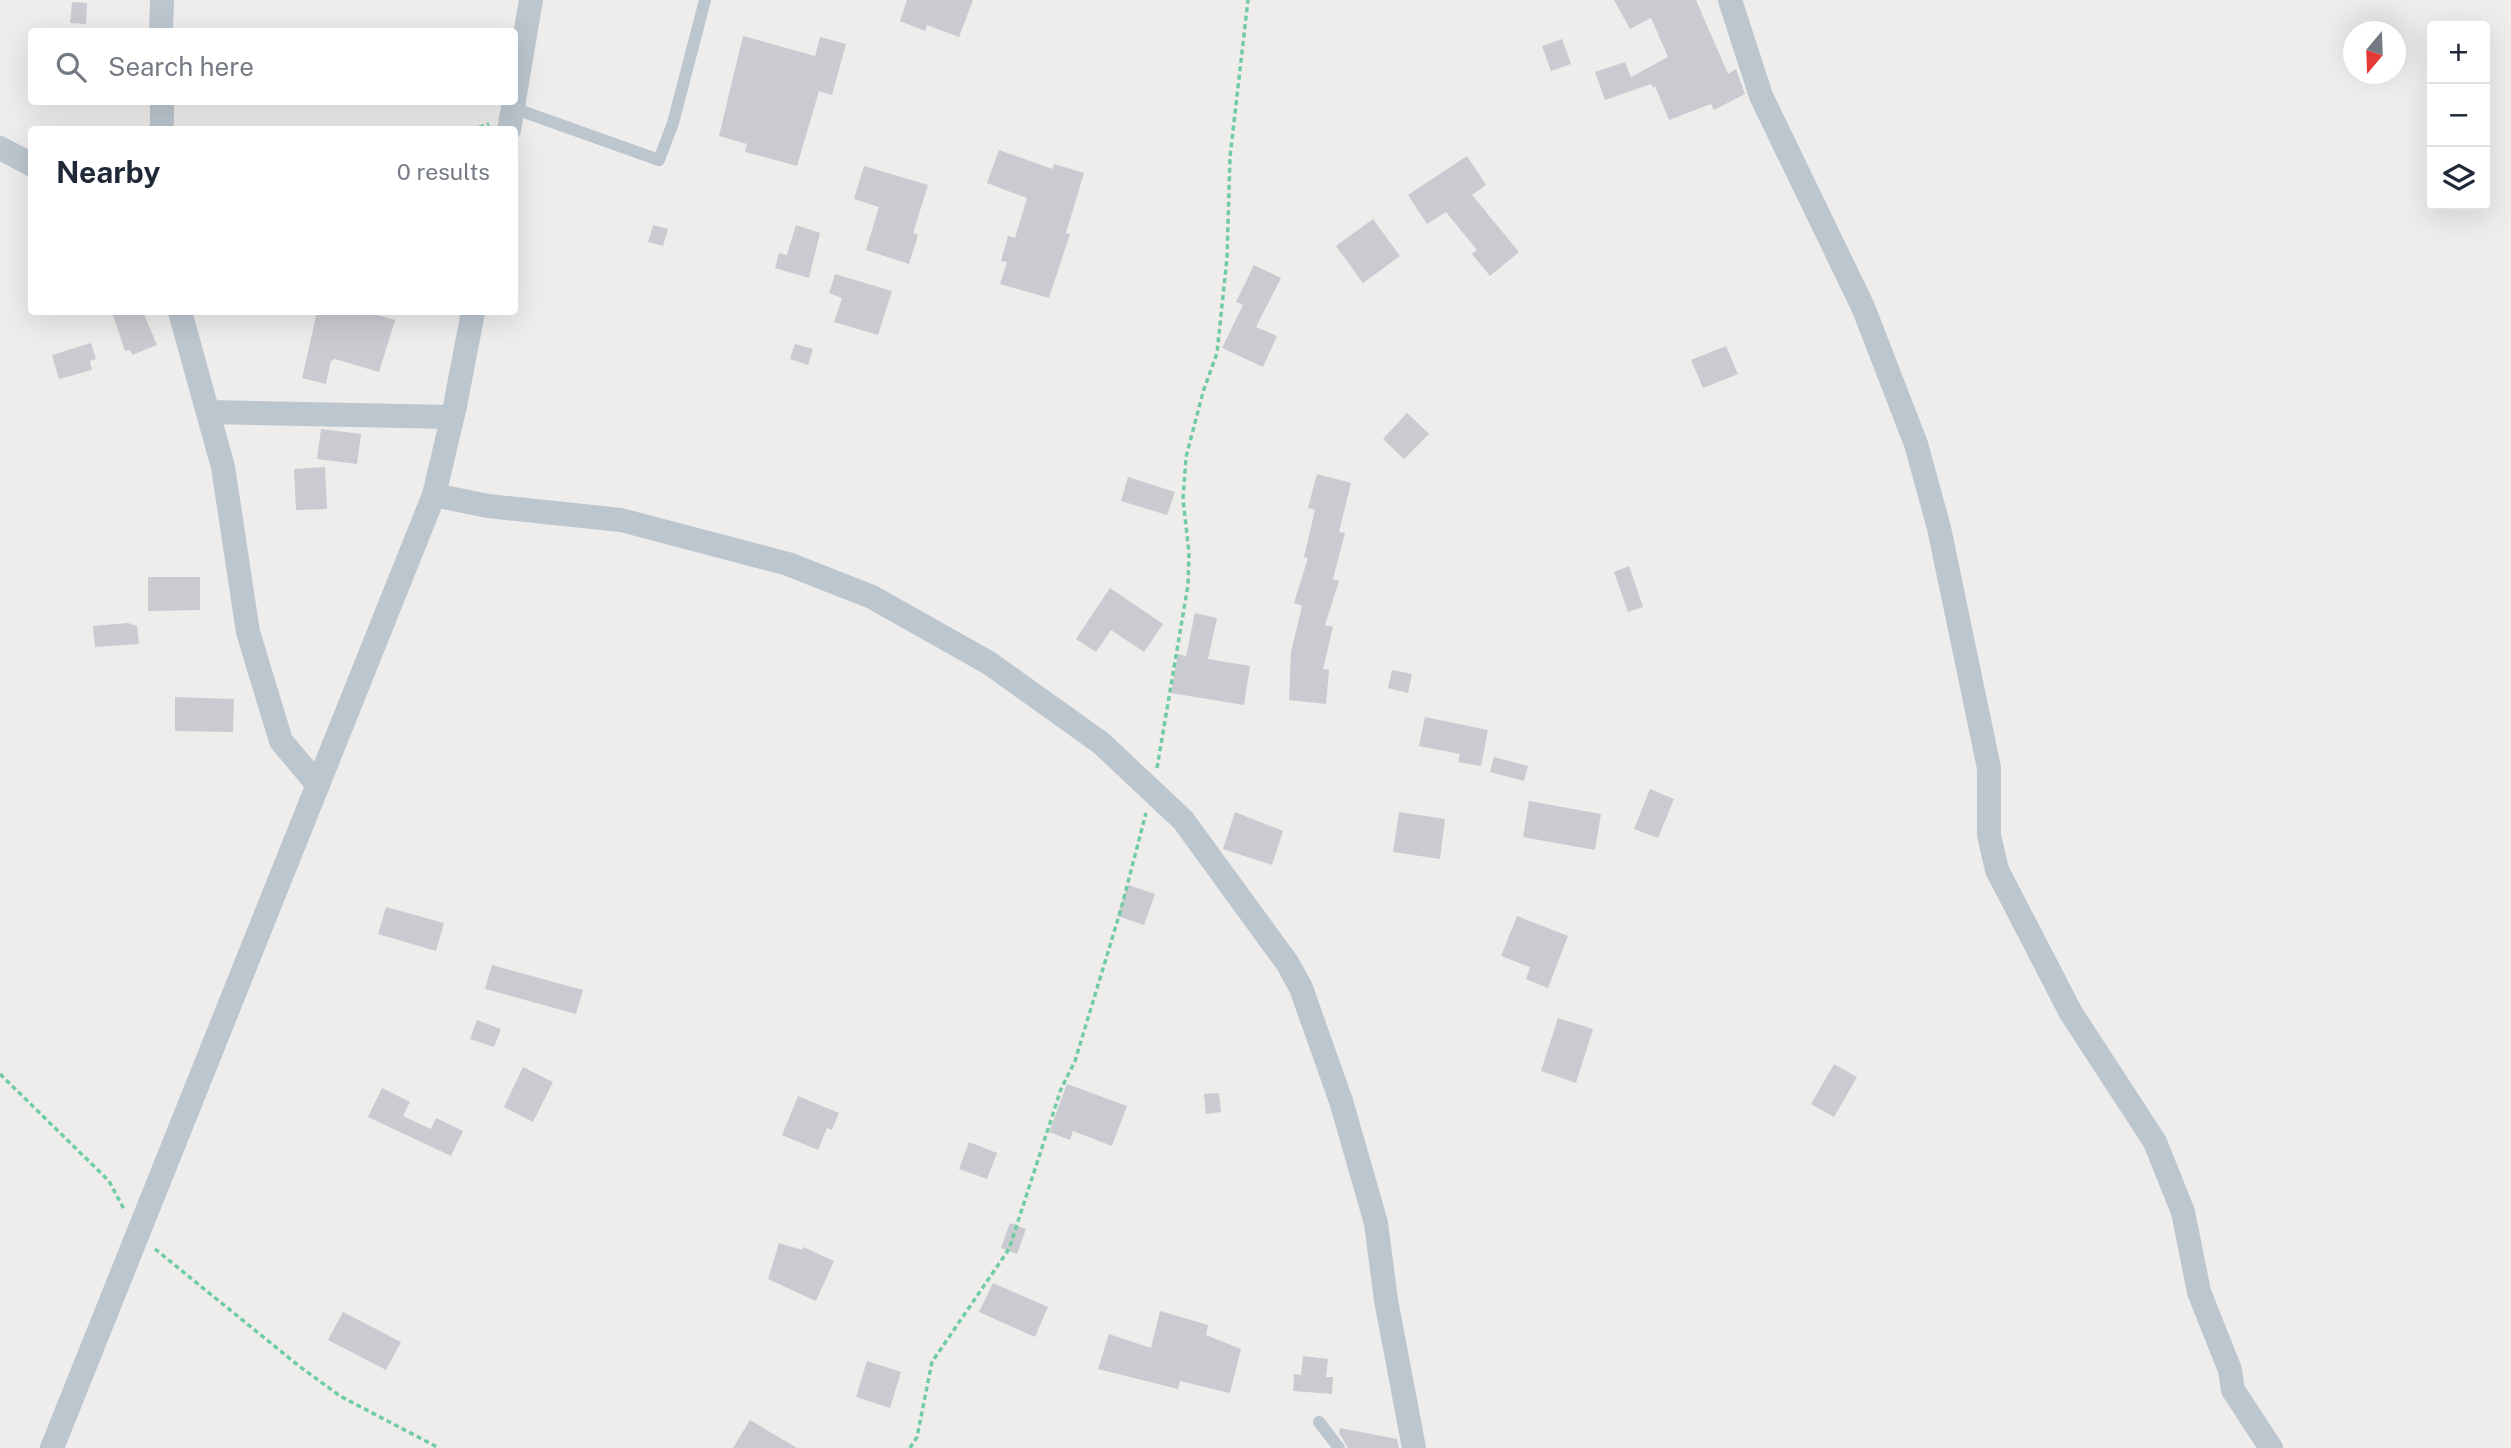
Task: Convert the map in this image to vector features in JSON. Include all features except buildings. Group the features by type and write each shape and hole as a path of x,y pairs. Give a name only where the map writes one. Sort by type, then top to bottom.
{"street":[{"path":"161,28 162,0"},
{"path":"518,79 531,0"},
{"path":"1730,0 1761,96 1863,307 1916,444 1939,528 1989,768 1989,835 1997,870 2071,1013 2155,1142 2182,1212 2199,1292 2230,1370 2236,1398 2271,1448"},
{"path":"162,105 162,126"},
{"path":"0,146 28,163"},
{"path":"181,315 223,467 248,632 281,741 318,785"},
{"path":"51,1448 434,495 472,315"},
{"path":"208,412 452,417"},
{"path":"434,495 488,506 621,520 788,564 872,597 989,663 1036,695 1101,743 1183,820 1288,964 1301,988 1341,1101 1376,1223 1385,1300 1414,1448"}],"lane":[{"path":"513,110 659,159 673,123 705,0"},
{"path":"1319,1422 1339,1448"}],"path":[{"path":"0,1074 109,1181 138,1235 340,1396 439,1448"}]}
